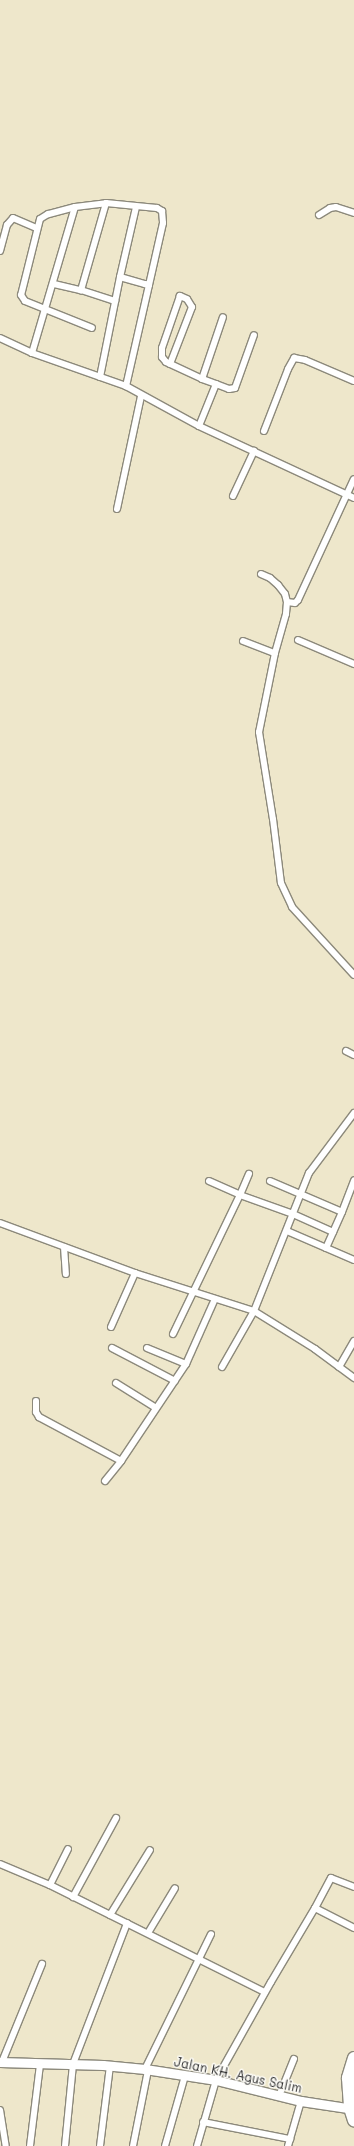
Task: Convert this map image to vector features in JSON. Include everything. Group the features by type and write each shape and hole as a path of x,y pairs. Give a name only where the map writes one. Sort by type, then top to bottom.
{"highway":[{"path":"354,2058 348,2078 354,2120"}],"main road":[{"name":"Jalan KH. Agus Salim","path":"1,2062 110,2066 147,2070 216,2080 301,2101 352,2109"}],"street":[{"path":"81,290 106,203"},
{"path":"92,328 25,302 21,295 37,228 43,216 75,207 106,203 157,208 162,211 164,217 126,386"},
{"path":"32,353 44,310 54,284 55,272 75,207"},
{"path":"100,377 136,207"},
{"path":"319,215 330,208 336,207 354,213"},
{"path":"0,251 7,225 13,218 37,228"},
{"path":"120,277 149,285"},
{"path":"54,284 81,290 115,301"},
{"path":"170,364 192,307 187,299 180,296 162,352 162,359 170,364 229,390 235,388 254,335"},
{"path":"202,379 223,317"},
{"path":"0,338 32,353 126,386 141,396 199,426 354,498"},
{"path":"264,431 289,365 294,358 299,358 354,381"},
{"path":"199,426 216,384"},
{"path":"116,509 141,396"},
{"path":"233,496 254,451"},
{"path":"354,479 286,614 275,653 259,732 274,819 281,883 292,907 354,975"},
{"path":"261,574 270,578 278,585 291,602"},
{"path":"298,640 354,664"},
{"path":"243,641 275,653"},
{"path":"346,1051 354,1055"},
{"path":"222,1367 254,1311 313,1168 354,1113"},
{"path":"173,1334 249,1174"},
{"path":"326,1248 354,1180"},
{"path":"209,1181 240,1195 293,1214 333,1232"},
{"path":"270,1181 342,1212"},
{"path":"0,1223 135,1273 254,1311 315,1349 354,1378"},
{"path":"287,1231 354,1260"},
{"path":"64,1247 66,1274"},
{"path":"111,1327 135,1273"},
{"path":"105,1481 121,1461 186,1364 215,1299"},
{"path":"339,1367 354,1341"},
{"path":"112,1348 175,1381"},
{"path":"147,1348 186,1364"},
{"path":"116,1383 156,1408"},
{"path":"36,1401 36,1412 39,1417 121,1461"},
{"path":"73,1897 116,1818"},
{"path":"50,1885 68,1849"},
{"path":"110,1915 150,1850"},
{"path":"0,1864 50,1885 265,1992"},
{"path":"197,2146 216,2080 331,1878 354,1887"},
{"path":"148,1933 176,1888"},
{"path":"315,1908 354,1928"},
{"path":"65,2146 73,2064 127,1923"},
{"path":"133,2146 147,2070 211,1934"},
{"path":"1,2062 42,1964"},
{"path":"279,2096 294,2059"},
{"path":"30,2146 40,2064"},
{"path":"100,2146 110,2066"},
{"path":"165,2146 185,2076"},
{"path":"288,2146 301,2101"},
{"path":"0,2110 6,2146"},
{"path":"203,2122 290,2139"}]}
